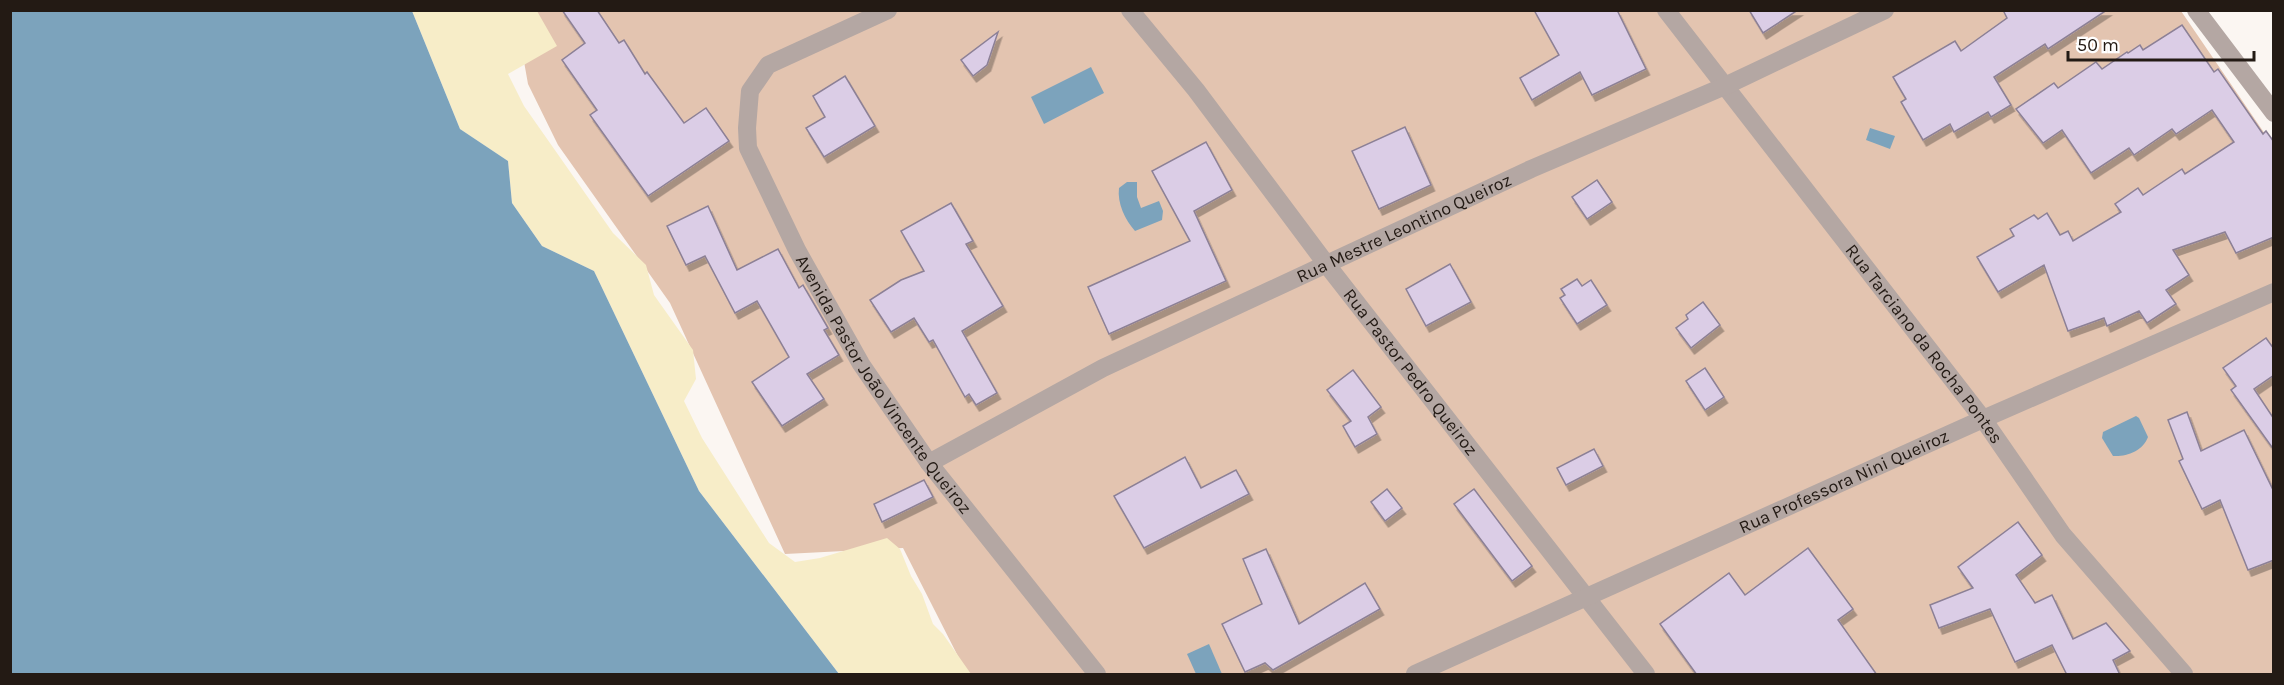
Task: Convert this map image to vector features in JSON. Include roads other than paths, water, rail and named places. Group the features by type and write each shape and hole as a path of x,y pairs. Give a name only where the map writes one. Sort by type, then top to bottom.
{"street":[{"name":"Avenida Pastor João Vincente Queiroz","path":"888,10 768,65 750,91 748,148 797,250 861,364 929,463 1097,675"},
{"name":"Rua Pastor Pedro Queiroz","path":"1130,10 1196,90 1327,265 1646,675"},
{"name":"Rua Tarciano da Rocha Pontes","path":"1666,10 1983,419 2063,535 2184,675"},
{"name":"Rua Mestre Leontino Queiroz","path":"929,463 1103,368 1531,169 1725,86 1885,10"},
{"path":"2196,10 2274,113"},
{"name":"Rua Professora Nini Queiroz","path":"1415,675 1585,596 2274,292"}],"water":[{"path":"10,11 412,11 460,129 508,161 512,203 542,246 594,271 699,491 839,674 11,674"},
{"path":"1091,67 1104,93 1044,124 1031,97"},
{"path":"1870,128 1895,136 1890,149 1866,140"},
{"path":"1127,182 1137,182 1137,197 1141,208 1159,201 1163,211 1162,220 1135,231 1125,217 1119,200 1119,188"},
{"path":"2136,416 2148,437 2146,442 2134,452 2113,456 2102,438 2103,432"},
{"path":"1209,644 1222,674 1196,674 1187,654"}]}
